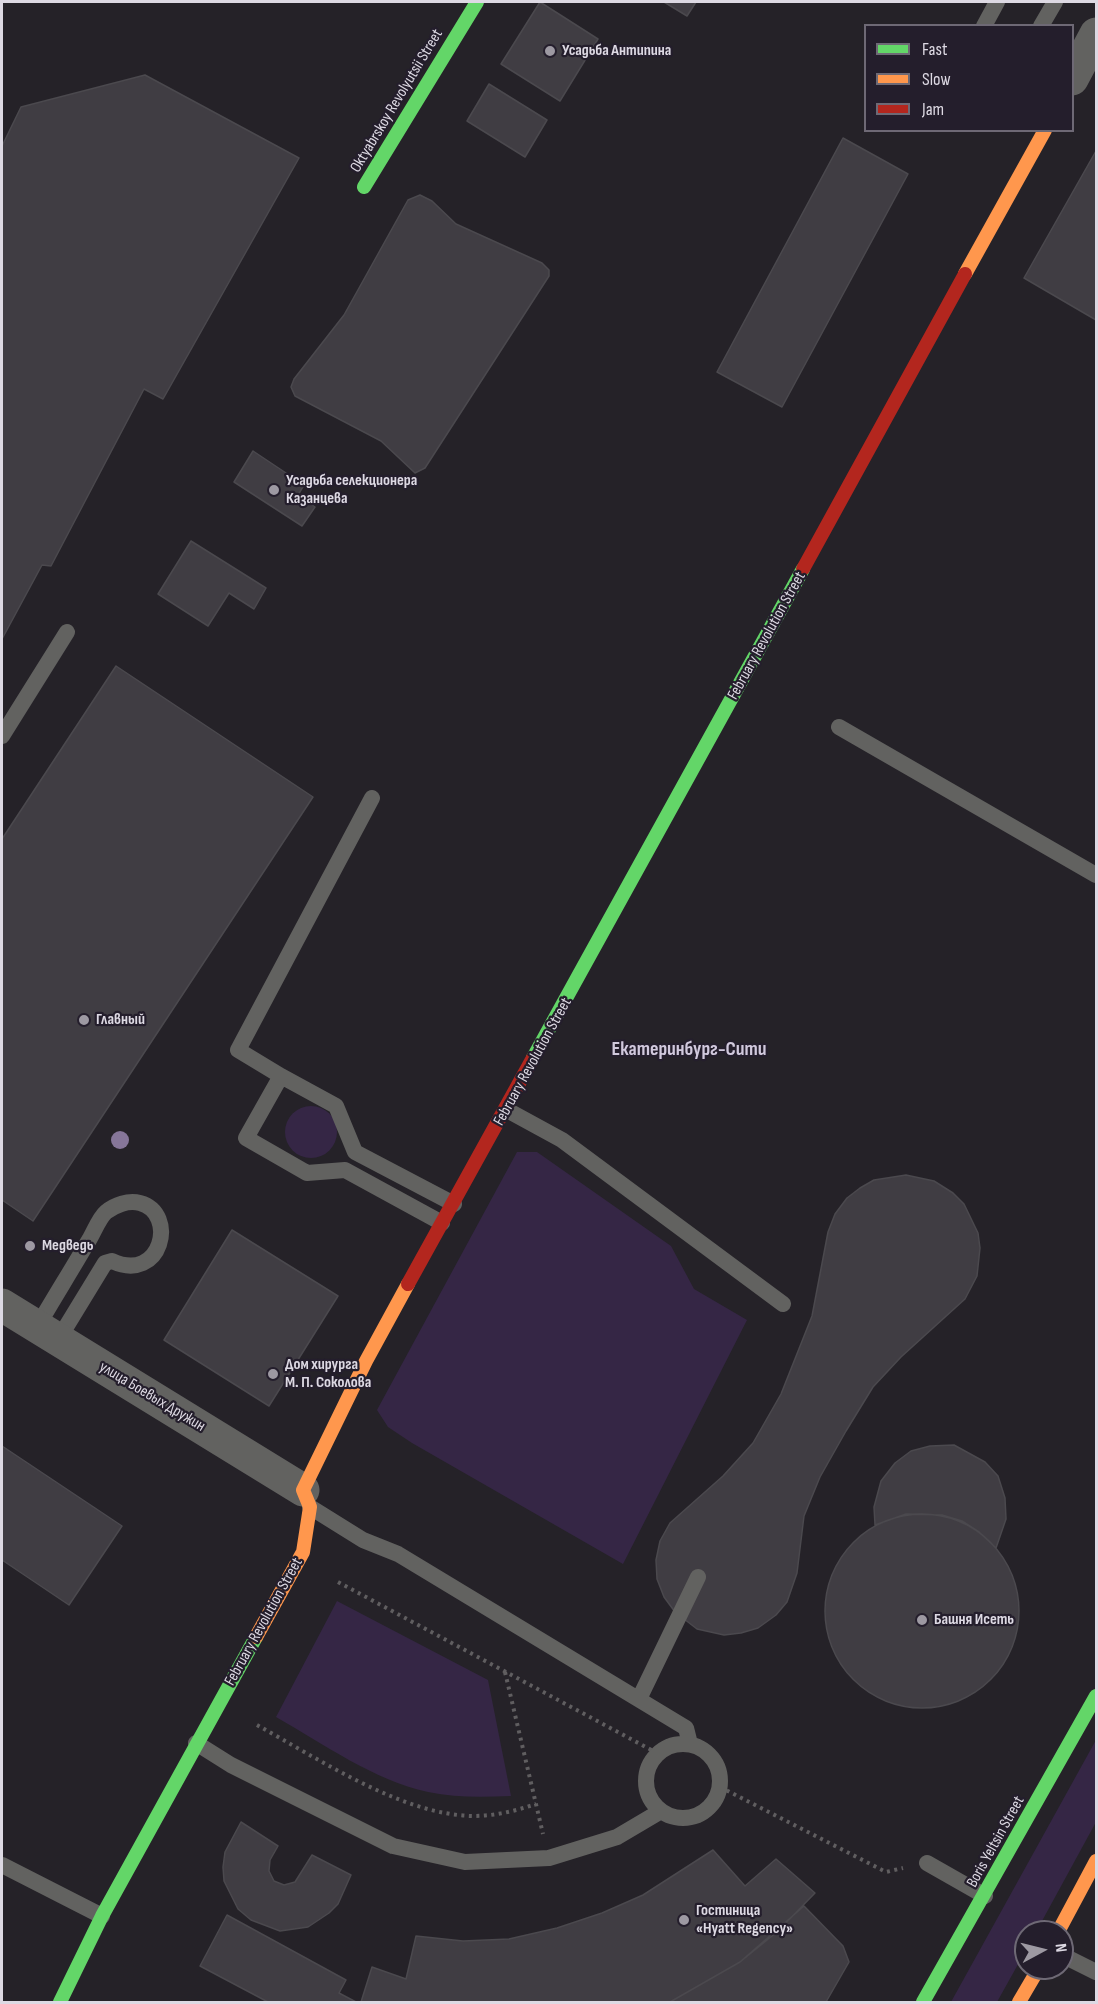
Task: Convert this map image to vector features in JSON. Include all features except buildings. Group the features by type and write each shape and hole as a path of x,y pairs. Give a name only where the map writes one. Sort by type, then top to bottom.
{"street":[{"name":"Oktyabrskoy Revolyutsii Street","path":"364,187 477,2"},
{"path":"1074,75 1096,34"},
{"name":"February Revolution Street","path":"61,2002 102,1916 303,1552 307,1498 366,1361 507,1110 1044,132"},
{"name":"улица Боевых Дружин","path":"2,1305 307,1498"},
{"name":"Boris Yeltsin Street","path":"923,2002 1096,1696"},
{"path":"1064,1920 1096,1861"},
{"path":"1019,2002 1032,1980"}],"lane":[{"path":"985,24 997,2"},
{"path":"1042,24 1055,2"},
{"path":"2,736 67,632"},
{"path":"839,727 1096,875"},
{"path":"372,798 238,1050 336,1106 355,1152 454,1204"},
{"path":"281,1076 246,1138 307,1173 345,1170 442,1223"},
{"path":"507,1110 562,1140 783,1304"},
{"path":"126,1202 141,1203 155,1212 160,1223 160,1239 155,1254 146,1263 134,1267 124,1267 112,1261 105,1263 48,1333 105,1213 126,1202"},
{"path":"307,1498 363,1540 398,1554 686,1728 690,1744"},
{"path":"639,1699 698,1577"},
{"path":"196,1743 231,1765 393,1846 465,1862 549,1858 617,1837 661,1811"},
{"path":"678,1743 690,1744 711,1755 720,1776 720,1787 717,1799 699,1815 677,1818 661,1811 649,1797 646,1774 657,1753 678,1743"},
{"path":"927,1863 984,1896"},
{"path":"2,1865 102,1916"},
{"path":"1074,1961 1096,1972"}],"path":[{"path":"338,1582 657,1753"},
{"path":"505,1671 549,1858"},
{"path":"257,1725 386,1794 426,1808 472,1816 506,1813 536,1804"},
{"path":"720,1787 886,1872 927,1863"}],"shaded area":[{"path":"311,1106 321,1108 329,1114 335,1122 337,1132 335,1142 329,1150 321,1156 311,1158 301,1156 293,1150 287,1142 285,1132 287,1122 293,1114 301,1108"},
{"path":"517,1152 537,1152 671,1246 694,1289 747,1320 623,1564 412,1443 388,1427 377,1410"},
{"path":"337,1601 488,1680 511,1796 449,1795 408,1786 368,1770 276,1717"},
{"path":"1096,1740 1096,1822 1043,1920 1014,1920 1014,1972 997,2002 951,2002"}],"traffic: fast":[{"path":"364,187 477,2"},
{"path":"533,1058 803,569"},
{"path":"60,2002 102,1916 256,1637"},
{"path":"923,2002 1096,1696"}],"traffic: slow":[{"path":"965,274 1044,132"},
{"path":"256,1637 303,1552 310,1507 303,1490 366,1361 408,1284"},
{"path":"1064,1920 1096,1861"},
{"path":"1019,2002 1032,1980"}],"traffic: jam":[{"path":"803,569 965,274"},
{"path":"408,1284 533,1058"}],"place":[{"name":"Усадьба Антипина","path":"550,51"},
{"name":"Усадьба селекционера Казанцева","path":"274,490"},
{"name":"Главный","path":"84,1020"},
{"name":"Медведь","path":"30,1246"},
{"name":"Дом хирурга М. П. Соколова","path":"273,1374"},
{"name":"Башня Исеть","path":"922,1620"},
{"name":"Гостиница «Hyatt Regency»","path":"684,1920"}],"district":[{"name":"Екатеринбург-Сити","path":"689,1050"}]}
